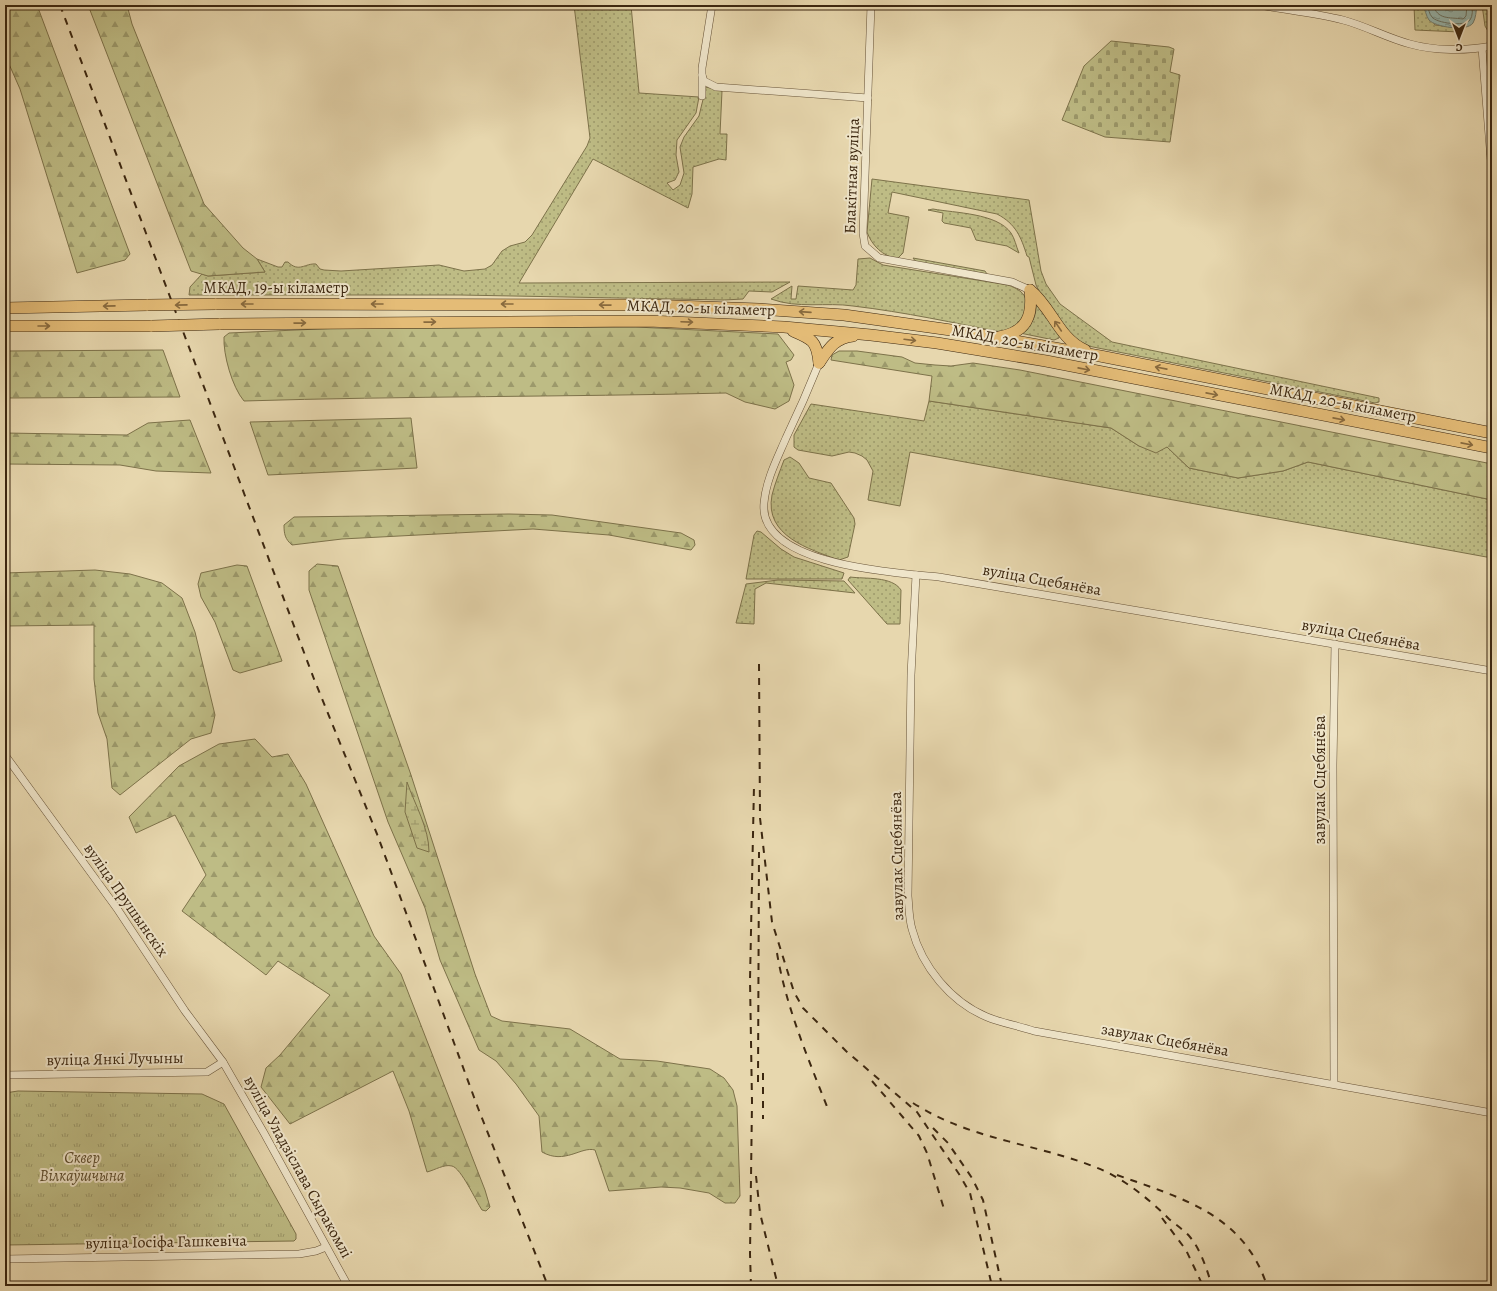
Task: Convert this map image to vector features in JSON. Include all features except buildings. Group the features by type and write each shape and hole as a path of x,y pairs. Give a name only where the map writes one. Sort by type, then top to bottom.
{"highway":[{"path":"992,338 1015,333 1026,322 1031,310 1030,290"},
{"path":"1030,290 1038,297 1066,337 1075,346 1100,356"},
{"name":"МКАД, 19-ы кіламетр","path":"5,308 215,304 546,304"},
{"name":"МКАД, 20-ы кіламетр","path":"546,304 719,307 836,314 909,323 1100,356 1492,433"},
{"name":"МКАД, 20-ы кіламетр","path":"5,326 152,326 546,320 648,321 784,327 871,335 1046,361 1492,448"},
{"path":"784,327 813,341 818,351 819,363"},
{"path":"819,363 830,346 839,340 846,337 871,335"}],"street":[{"path":"702,96 702,74 712,5"},
{"name":"Блакітная вуліца","path":"871,5 863,233 865,246 879,258 1012,282 1030,290"},
{"path":"1258,5 1342,20 1419,46 1430,48 1482,48 1492,46"},
{"path":"1482,48 1492,173"},
{"path":"702,74 704,81 716,87 868,98"},
{"name":"вуліца Сцебянёва","path":"819,363 771,473 764,505 767,523 782,541 814,556 853,567 940,577 1492,671"},
{"name":"завулак Сцебянёва","path":"916,574 911,682 908,896 912,928 917,945 932,972 964,1004 987,1017 1034,1031 1334,1083 1492,1113"},
{"name":"завулак Сцебянёва","path":"1334,1083 1333,758 1335,644"},
{"name":"вуліца Прушынскіх","path":"5,755 118,910 186,1011 223,1062"},
{"name":"вуліца Янкі Лучыны","path":"5,1075 207,1072 223,1062"},
{"name":"вуліца Уладзіслава Сыракомлі","path":"223,1062 264,1133 348,1286"},
{"name":"вуліца Іосіфа Гашкевіча","path":"5,1259 298,1254 316,1251 326,1247"}],"green space":[{"path":"5,5 37,5 130,254 125,260 77,273 20,89 5,55"},
{"path":"88,5 127,5 132,24 204,204 243,248 257,259 265,272 208,276 191,271"},
{"path":"574,5 631,5 639,93 699,97 696,113 677,140 676,155 679,172 675,180 667,183 673,190 680,185 684,173 680,147 684,137 699,116 706,87 722,91 720,134 727,134 726,160 719,159 693,167 692,194 688,208 593,159 519,283 790,282 772,292 749,291 743,299 724,300 460,295 189,295 190,287 202,274 208,276 265,272 257,259 278,267 282,267 285,262 288,262 295,267 316,264 320,269 341,271 439,265 464,271 485,269 492,265 502,251 510,246 525,242 532,235 587,146 590,138"},
{"path":"1414,5 1423,5 1435,25 1461,28 1460,32 1415,30"},
{"path":"1482,5 1492,8 1492,38 1485,26"},
{"path":"1111,41 1169,47 1174,49 1170,72 1180,75 1170,142 1105,137 1062,120 1084,66"},
{"path":"872,179 1029,200 1041,271 1046,284 1060,304 1112,342 1379,398 1379,402 1375,403 1083,345 1077,342 1042,297 1036,285 1029,257 1027,256 1020,237 1009,222 997,214 892,192 888,213 909,217 903,253 897,259 892,258 879,250 872,242 867,232"},
{"path":"933,209 975,215 996,221 1005,226 1011,233 1019,253 1007,246 976,240 971,228 944,223 942,221 943,213 928,210"},
{"path":"870,258 883,265 1008,285 1023,293 1027,305 1026,317 1006,333 872,308 843,305 802,305 771,299 792,286 791,299 796,299 798,286 853,290 856,285 858,259"},
{"path":"913,258 985,271 987,274 916,262"},
{"path":"1036,299 1060,332 1059,338 1054,340 1020,333 1029,326 1034,319"},
{"path":"636,327 778,334 794,355 791,360 786,362 794,385 789,401 775,409 745,402 726,393 244,401 232,379 224,344 224,337 229,333 341,328"},
{"path":"163,350 180,397 5,398 5,351"},
{"path":"839,351 857,351 902,357 915,363 951,366 973,363 1020,370 1492,464 1492,500 1308,462 1283,471 1238,478 1189,468 1167,447 1156,453 1139,446 1111,428 929,401 932,376 831,360 832,355"},
{"path":"929,401 1111,428 1139,446 1167,447 1189,468 1238,478 1283,471 1308,462 1492,500 1492,558 910,452 900,506 868,500 873,471 867,460 862,456 849,452 832,456 798,450 794,447 794,435 811,404 924,421"},
{"path":"411,418 417,468 268,475 250,422"},
{"path":"190,420 211,473 156,471 120,465 5,464 5,433 127,435 148,423"},
{"path":"790,457 799,463 809,478 831,483 854,518 855,524 848,557 839,560 815,551 791,539 782,531 775,521 771,509 772,495 784,460"},
{"path":"509,514 552,515 681,533 694,540 695,545 691,550 609,535 533,529 342,539 292,545 286,538 284,528 284,525 294,517"},
{"path":"757,531 761,532 781,549 794,557 844,573 842,579 746,579 754,535"},
{"path":"317,564 338,566 411,775 475,974 491,1016 502,1021 570,1029 620,1059 657,1061 710,1069 724,1078 733,1090 737,1106 740,1196 735,1203 725,1203 709,1193 680,1188 661,1187 609,1191 595,1150 584,1150 558,1157 542,1152 539,1116 516,1084 496,1061 479,1050 440,960 425,908 388,822 309,590 309,571"},
{"path":"237,565 247,566 282,661 240,673 233,670 215,622 201,597 198,584 201,573"},
{"path":"95,570 130,574 162,583 182,598 195,632 215,715 211,733 191,739 120,795 112,788 107,739 98,713 94,679 94,625 5,626 5,573"},
{"path":"850,577 885,580 897,586 901,590 900,624 887,624 848,580"},
{"path":"778,580 844,581 855,593 766,583 755,589 754,624 736,623 746,584"},
{"path":"255,739 272,757 288,754 306,784 374,936 401,974 485,1190 490,1207 486,1211 482,1210 464,1178 456,1168 446,1166 427,1172 409,1111 393,1071 290,1124 261,1087 266,1068 280,1055 330,995 278,961 266,975 182,911 206,875 175,815 136,833 129,817 179,766 219,744"},
{"path":"407,782 427,834 429,852 417,848 405,812"},
{"name":"Сквер Вілкаўшчына","path":"18,1091 202,1094 224,1104 296,1234 296,1239 294,1241 5,1245 5,1093"}],"water":[{"path":"1423,5 1477,5 1473,23 1470,26 1451,28 1432,23 1428,18"}],"railway":[{"path":"60,5 314,679 377,834 478,1108 548,1286"},
{"path":"759,664 760,818 772,922 794,992 803,1008 846,1051 917,1112 959,1174 970,1193 992,1286"},
{"path":"751,1286 752,1102 750,980 754,786"},
{"path":"758,1082 759,852"},
{"path":"777,953 792,1013 828,1109"},
{"path":"763,1073 763,1119"},
{"path":"872,1081 919,1136 927,1153 944,1209"},
{"path":"913,1103 957,1125 1003,1140 1072,1159 1105,1171 1125,1183 1144,1196 1190,1237 1206,1267 1212,1286"},
{"path":"933,1128 948,1143 972,1178 983,1200 1002,1286"},
{"path":"1117,1175 1187,1201 1226,1225 1243,1242 1257,1262 1267,1286"},
{"path":"756,1176 760,1213 778,1286"},
{"path":"1162,1218 1186,1250 1203,1286"}]}
